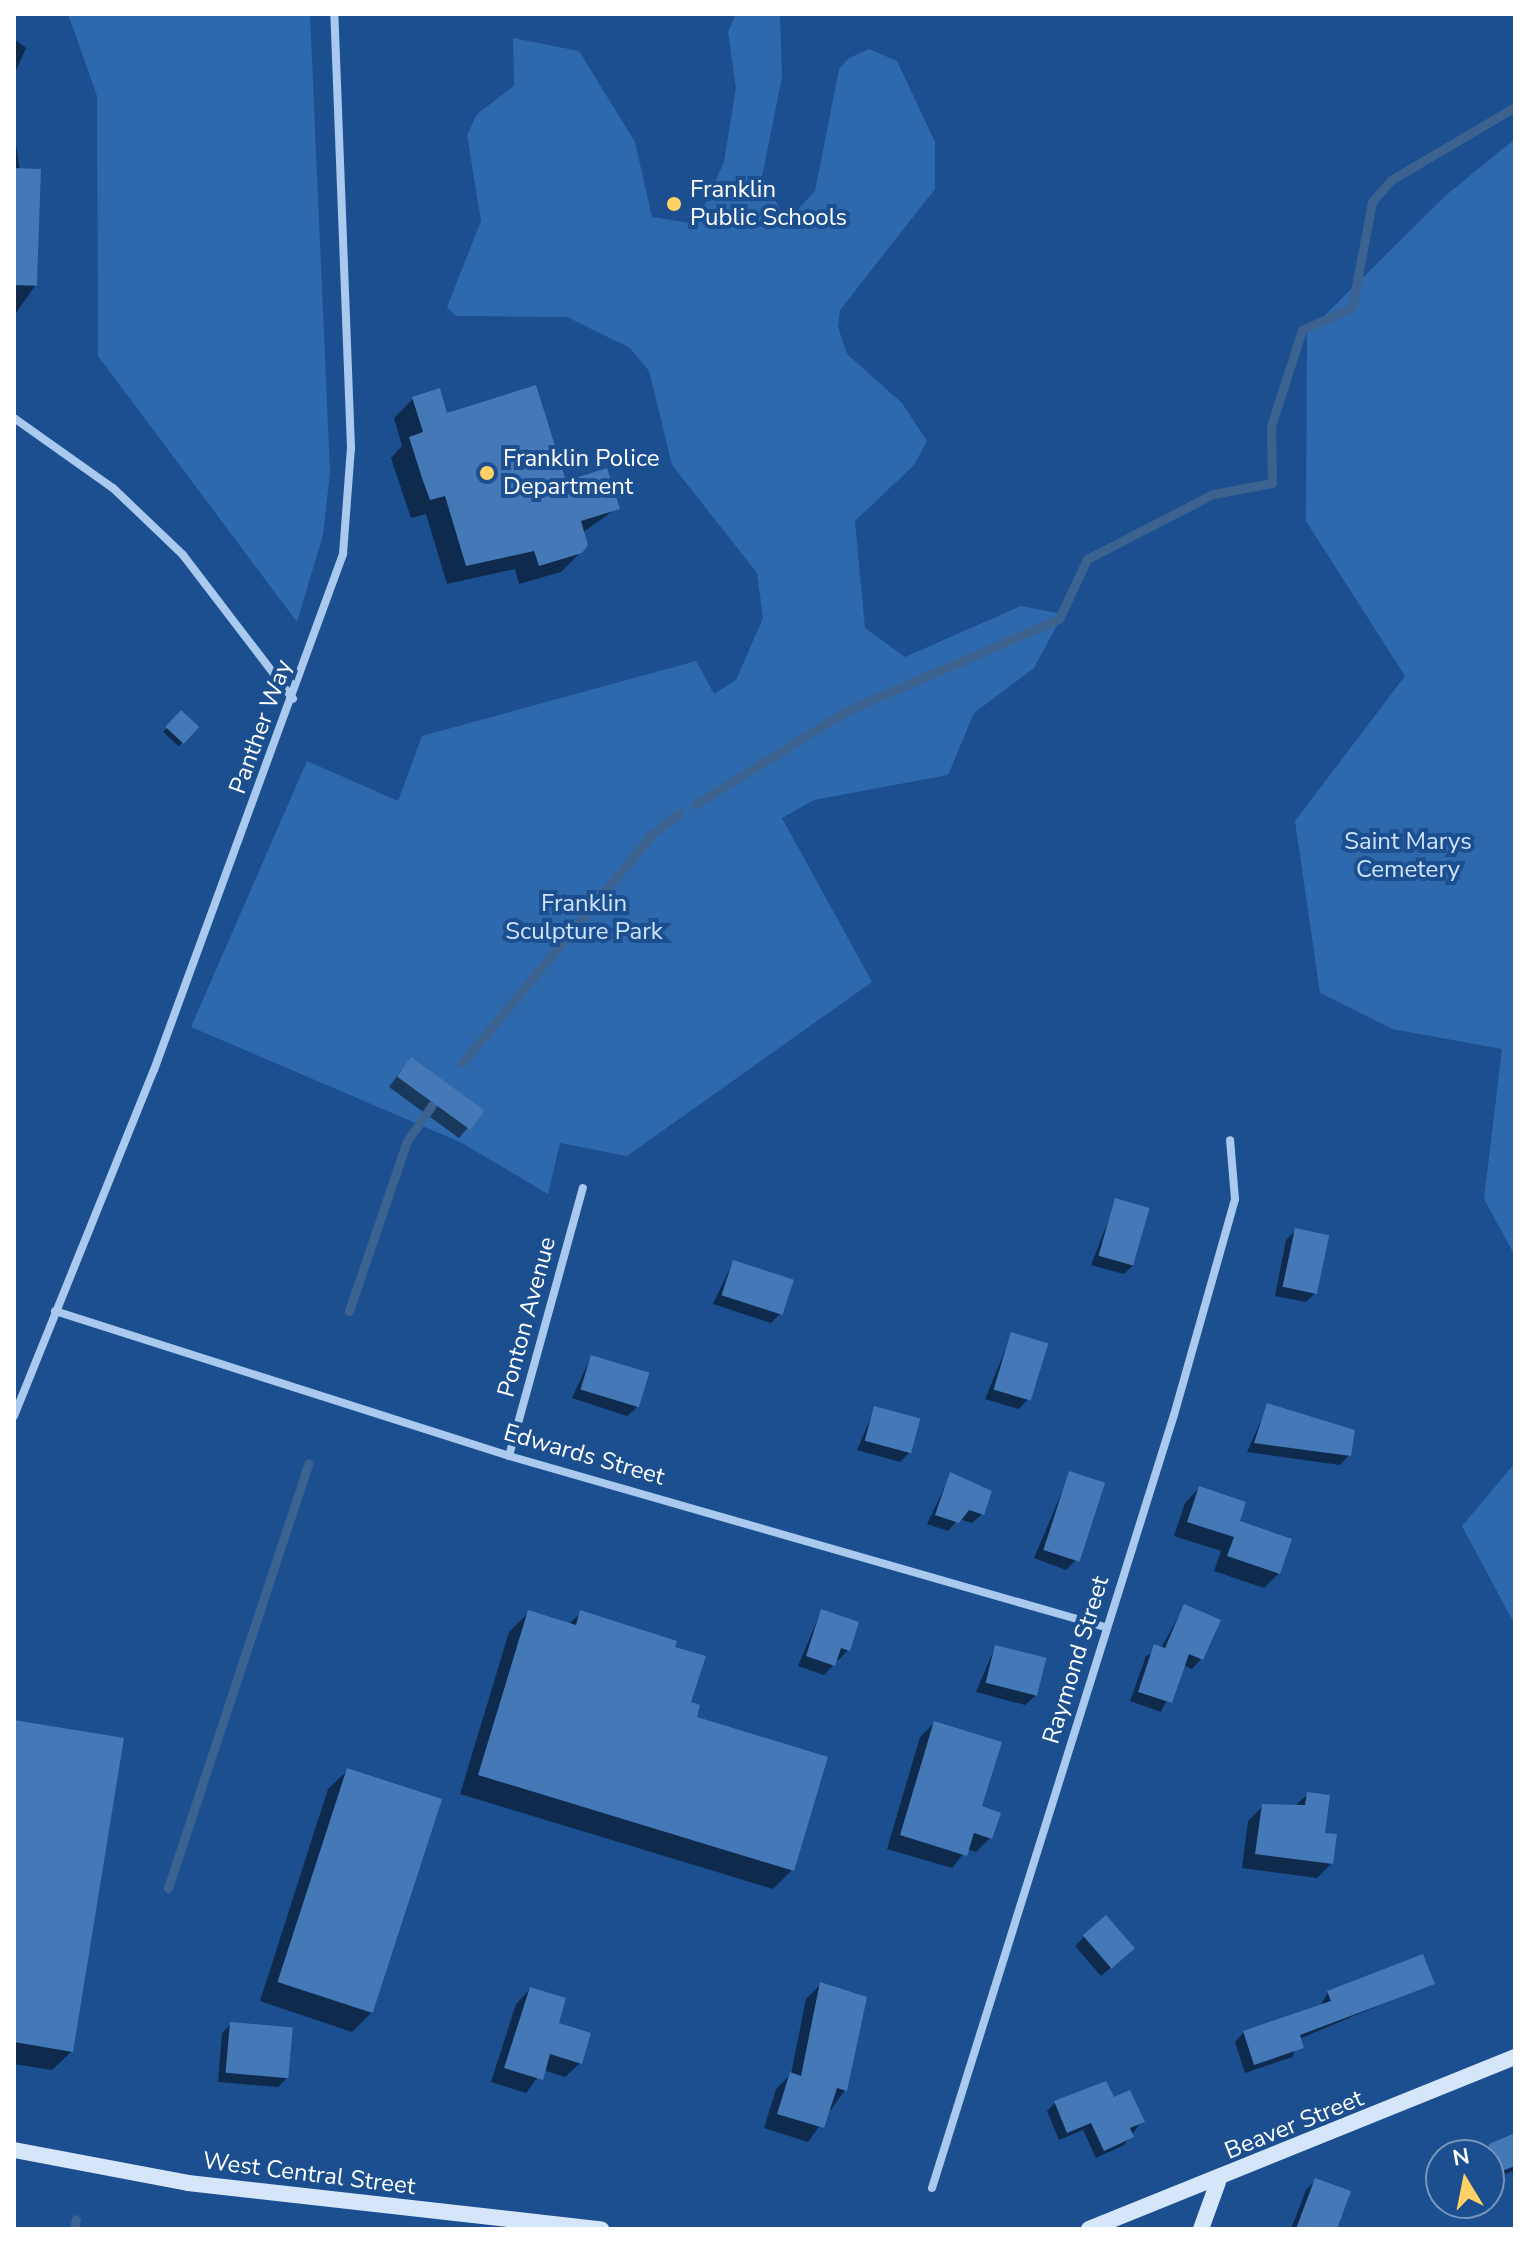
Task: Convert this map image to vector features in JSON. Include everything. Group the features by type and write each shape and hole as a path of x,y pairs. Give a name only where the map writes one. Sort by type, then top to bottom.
{"main road":[{"name":"Beaver Street","path":"1089,2229 1218,2182 1515,2057"},
{"name":"West Central Street","path":"14,2150 188,2183 601,2229"},
{"path":"1201,2229 1218,2182"}],"street":[{"name":"Panther Way","path":"14,1416 329,602 349,507 334,14"},
{"path":"14,418 113,488 183,555 293,699"},
{"name":"Raymond Street","path":"932,2188 1235,1199 1230,1140"},
{"name":"Ponton Avenue","path":"509,1456 583,1188"},
{"name":"Edwards Street","path":"55,1311 509,1456 1105,1627"}],"green space":[{"path":"68,14 310,14 330,472 323,535 297,622 98,356 97,96"},
{"name":"Franklin Sculpture Park","path":"736,14 780,14 782,77 762,177 787,221 815,191 839,69 849,58 869,49 897,61 935,142 935,189 840,310 838,327 847,354 902,403 927,441 914,465 855,521 865,628 905,657 1021,606 1063,614 1034,668 974,713 948,775 814,800 782,818 872,982 627,1156 560,1143 548,1194 460,1142 191,1027 307,761 398,801 422,736 696,661 714,694 736,680 763,618 757,573 672,465 649,371 630,348 567,317 456,316 447,307 481,221 467,135 477,114 514,86 513,38 579,51 635,142 652,217 696,224 724,162 736,88 728,32"},
{"name":"Saint Marys Cemetery","path":"1515,139 1515,1256 1484,1199 1502,1049 1392,1029 1320,993 1295,821 1405,676 1306,521 1307,333 1445,196"},
{"path":"1515,1463 1515,1625 1462,1526"}],"building":[{"path":"14,168 41,169 37,286 14,285"},
{"name":"Franklin Police Department","path":"536,385 566,481 607,468 620,509 581,521 588,545 582,553 539,566 534,551 466,566 445,496 430,500 422,478 409,437 423,432 412,397 440,388 447,413"},
{"path":"181,710 199,727 184,744 165,727"},
{"path":"411,1057 485,1110 471,1130 397,1076"},
{"path":"1115,1198 1150,1208 1133,1266 1098,1256"},
{"path":"1295,1228 1329,1235 1317,1294 1283,1287"},
{"path":"733,1260 794,1280 782,1315 722,1295"},
{"path":"1011,1332 1048,1343 1031,1401 993,1389"},
{"path":"591,1355 649,1373 639,1407 580,1389"},
{"path":"1267,1403 1355,1430 1351,1456 1254,1443"},
{"path":"874,1406 920,1418 911,1453 865,1441"},
{"path":"1069,1471 1105,1483 1079,1562 1043,1550"},
{"path":"950,1472 992,1491 984,1515 969,1510 959,1523 935,1515"},
{"path":"1199,1486 1246,1502 1240,1521 1292,1539 1280,1574 1227,1556 1234,1537 1187,1522"},
{"path":"1184,1604 1221,1620 1203,1660 1189,1654 1172,1703 1138,1692 1154,1644 1165,1648"},
{"path":"821,1609 859,1622 850,1651 841,1648 835,1666 806,1656"},
{"path":"528,1610 576,1625 580,1610 677,1641 675,1647 706,1656 691,1702 700,1705 697,1717 828,1757 794,1871 478,1775"},
{"path":"995,1645 1046,1658 1037,1696 986,1683"},
{"path":"14,1720 124,1738 73,2052 14,2042"},
{"path":"934,1721 1002,1742 982,1806 1001,1813 992,1839 974,1833 967,1856 900,1835"},
{"path":"347,1768 442,1799 373,2013 277,1982"},
{"path":"1307,1792 1330,1795 1325,1833 1337,1834 1333,1864 1255,1854 1262,1804 1305,1805"},
{"path":"1106,1915 1135,1948 1111,1969 1083,1935"},
{"path":"1423,1954 1435,1984 1300,2035 1304,2048 1254,2065 1243,2031 1331,2001 1327,1991"},
{"path":"820,1982 867,1997 847,2091 837,2088 824,2128 777,2114 790,2072 801,2076"},
{"path":"530,1987 566,1998 559,2023 591,2033 582,2064 550,2054 543,2080 504,2068"},
{"path":"230,2022 293,2027 288,2078 226,2073"},
{"path":"1106,2081 1114,2097 1130,2090 1145,2122 1130,2128 1134,2137 1104,2151 1091,2123 1067,2133 1054,2101"},
{"path":"1515,2133 1515,2166 1505,2170 1505,2139 1501,2139"},
{"path":"1315,2178 1351,2191 1337,2229 1296,2229"}],"waterway":[{"path":"696,804 846,711 1059,619 1087,559 1213,494 1272,483 1271,426 1302,330 1352,307 1372,202 1391,180 1515,107"},
{"path":"462,1063 651,835 679,813"},
{"path":"349,1311 407,1141 432,1105"},
{"path":"168,1888 308,1464"},
{"path":"74,2229 76,2219"}],"place":[{"name":"Franklin Public Schools","path":"674,204"},
{"name":"Franklin Police Department","path":"487,473"}]}
